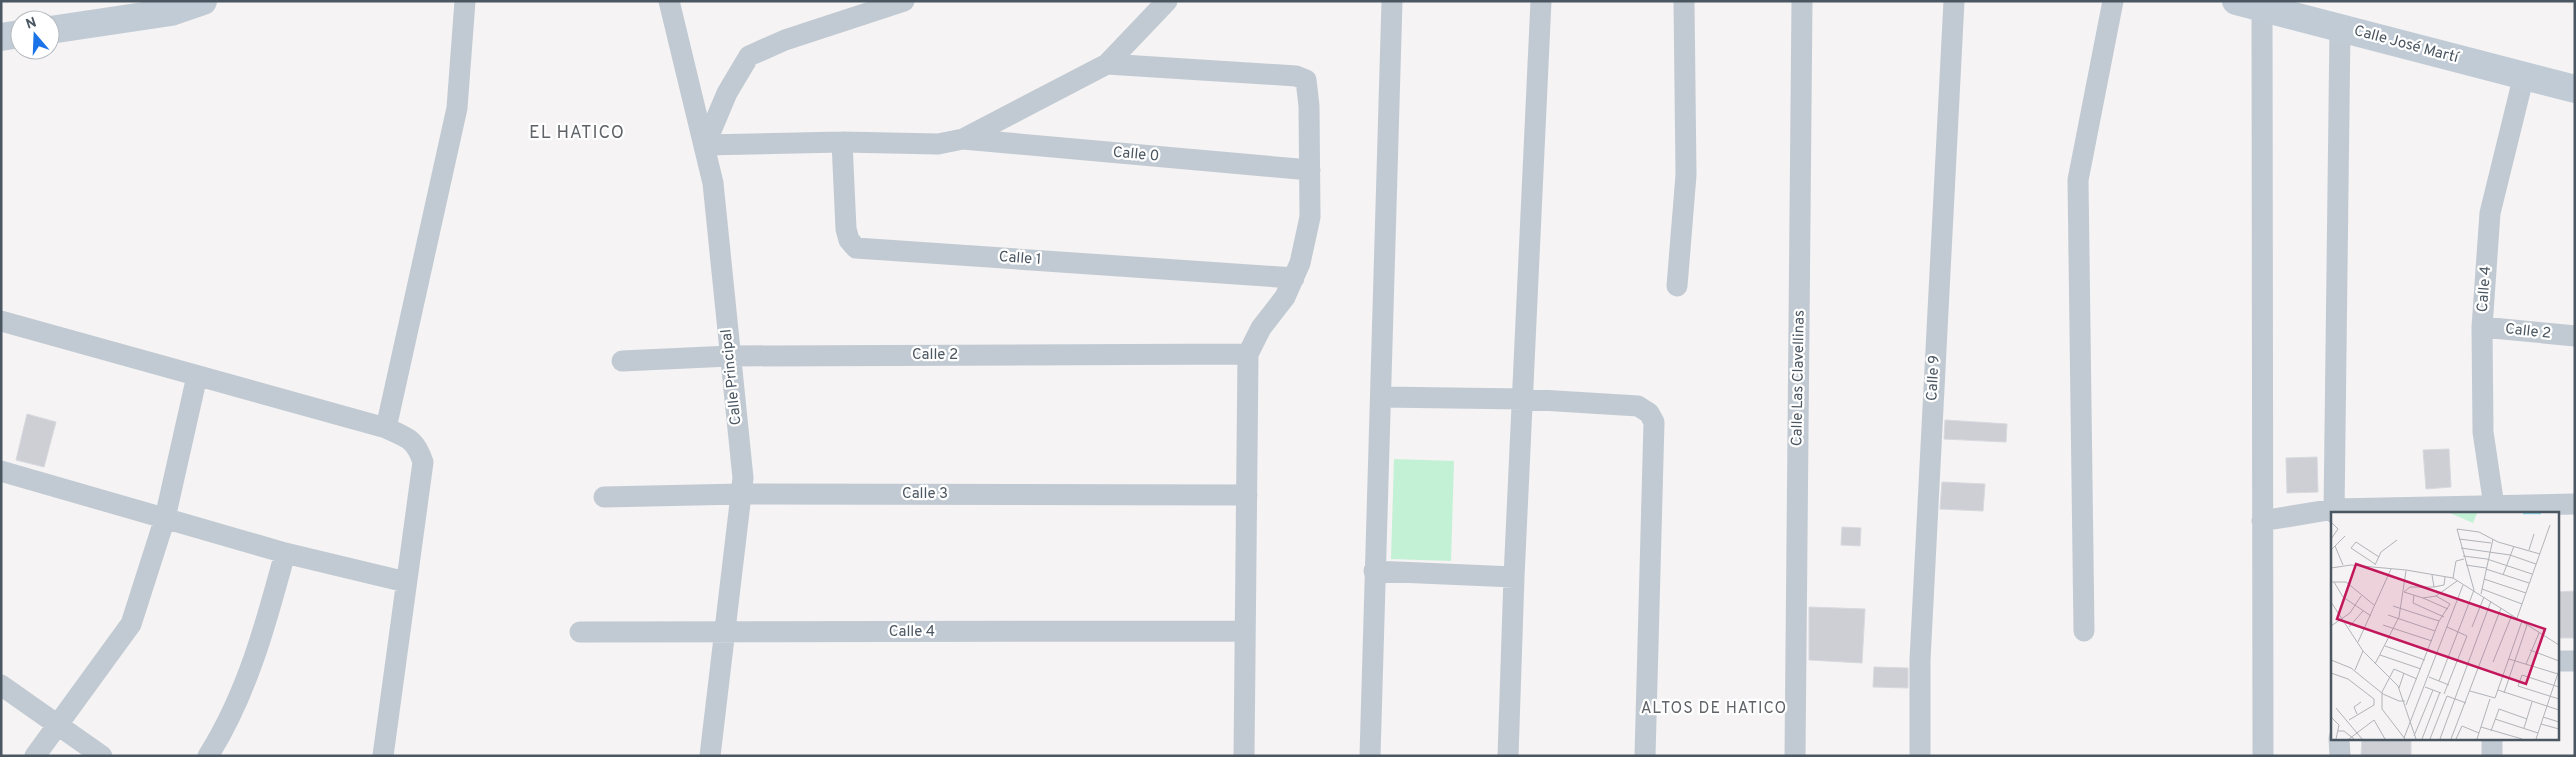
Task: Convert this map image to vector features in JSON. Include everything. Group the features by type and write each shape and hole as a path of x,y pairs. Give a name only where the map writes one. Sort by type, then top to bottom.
{"main road":[{"path":"60,29 171,12 202,1"},
{"name":"Calle José Martí","path":"2249,5 2575,89"}],"street":[{"path":"386,428 456,108 465,1"},
{"name":"Calle Principal","path":"670,1 713,182 743,478 710,756"},
{"path":"904,1 784,40 749,56 727,93 704,145 842,142 938,144 963,139 1107,64 1167,1"},
{"path":"1370,756 1392,1"},
{"path":"1508,756 1514,577 1541,1"},
{"path":"1677,286 1686,175 1684,1"},
{"name":"Calle Las Clavellinas","path":"1795,756 1802,1"},
{"name":"Calle 9","path":"1920,756 1921,650 1954,1"},
{"path":"2084,631 2078,180 2113,1"},
{"path":"2249,5 2262,521 2263,756"},
{"path":"2334,511 2340,28"},
{"path":"1107,64 1296,76 1306,80 1309,106 1310,217 1300,263 1294,278 1285,297 1261,328 1248,354 1244,756"},
{"name":"Calle 4","path":"2494,506 2482,432 2482,328 2490,213 2524,75"},
{"name":"Calle 0","path":"963,139 1310,170"},
{"name":"Calle 1","path":"842,142 846,229 850,240 856,248 1294,278"},
{"path":"1,321 386,428 411,439 418,448 423,462 383,756"},
{"name":"Calle 2","path":"2482,328 2575,336"},
{"name":"Calle 2","path":"622,361 730,356 1248,354"},
{"path":"35,756 131,624 165,518 197,376"},
{"path":"1381,397 1523,399 1638,406 1649,413 1654,422 1645,756"},
{"path":"1,471 285,553 406,582"},
{"name":"Calle 3","path":"604,497 741,494 1247,495"},
{"path":"2262,521 2334,511 2575,504"},
{"path":"208,756 227,725 262,640 285,553"},
{"path":"1374,572 1514,577"},
{"name":"Calle 4","path":"580,632 1245,632"},
{"path":"2558,661 2575,661"},
{"path":"1,685 102,756"},
{"path":"2340,740 2340,756"},
{"path":"2492,740 2492,756"}],"green space":[{"path":"1394,459 1454,461 1451,561 1391,559"}],"building":[{"path":"27,414 56,422 44,467 16,460"},
{"path":"1945,420 2007,424 2006,442 1944,439"},
{"path":"2449,449 2451,487 2426,489 2423,450"},
{"path":"2317,457 2318,492 2287,493 2286,458"},
{"path":"1942,482 1985,484 1983,511 1940,509"},
{"path":"1842,527 1861,528 1860,546 1841,545"},
{"path":"2575,591 2575,638 2558,638 2558,592"},
{"path":"1809,607 1865,609 1862,663 1809,660"},
{"path":"1874,667 1908,668 1908,688 1873,687"},
{"path":"2362,740 2411,740 2411,756 2361,756"}],"district":[{"name":"EL HATICO","path":"577,133"},
{"name":"ALTOS DE HATICO","path":"1714,709"}]}
